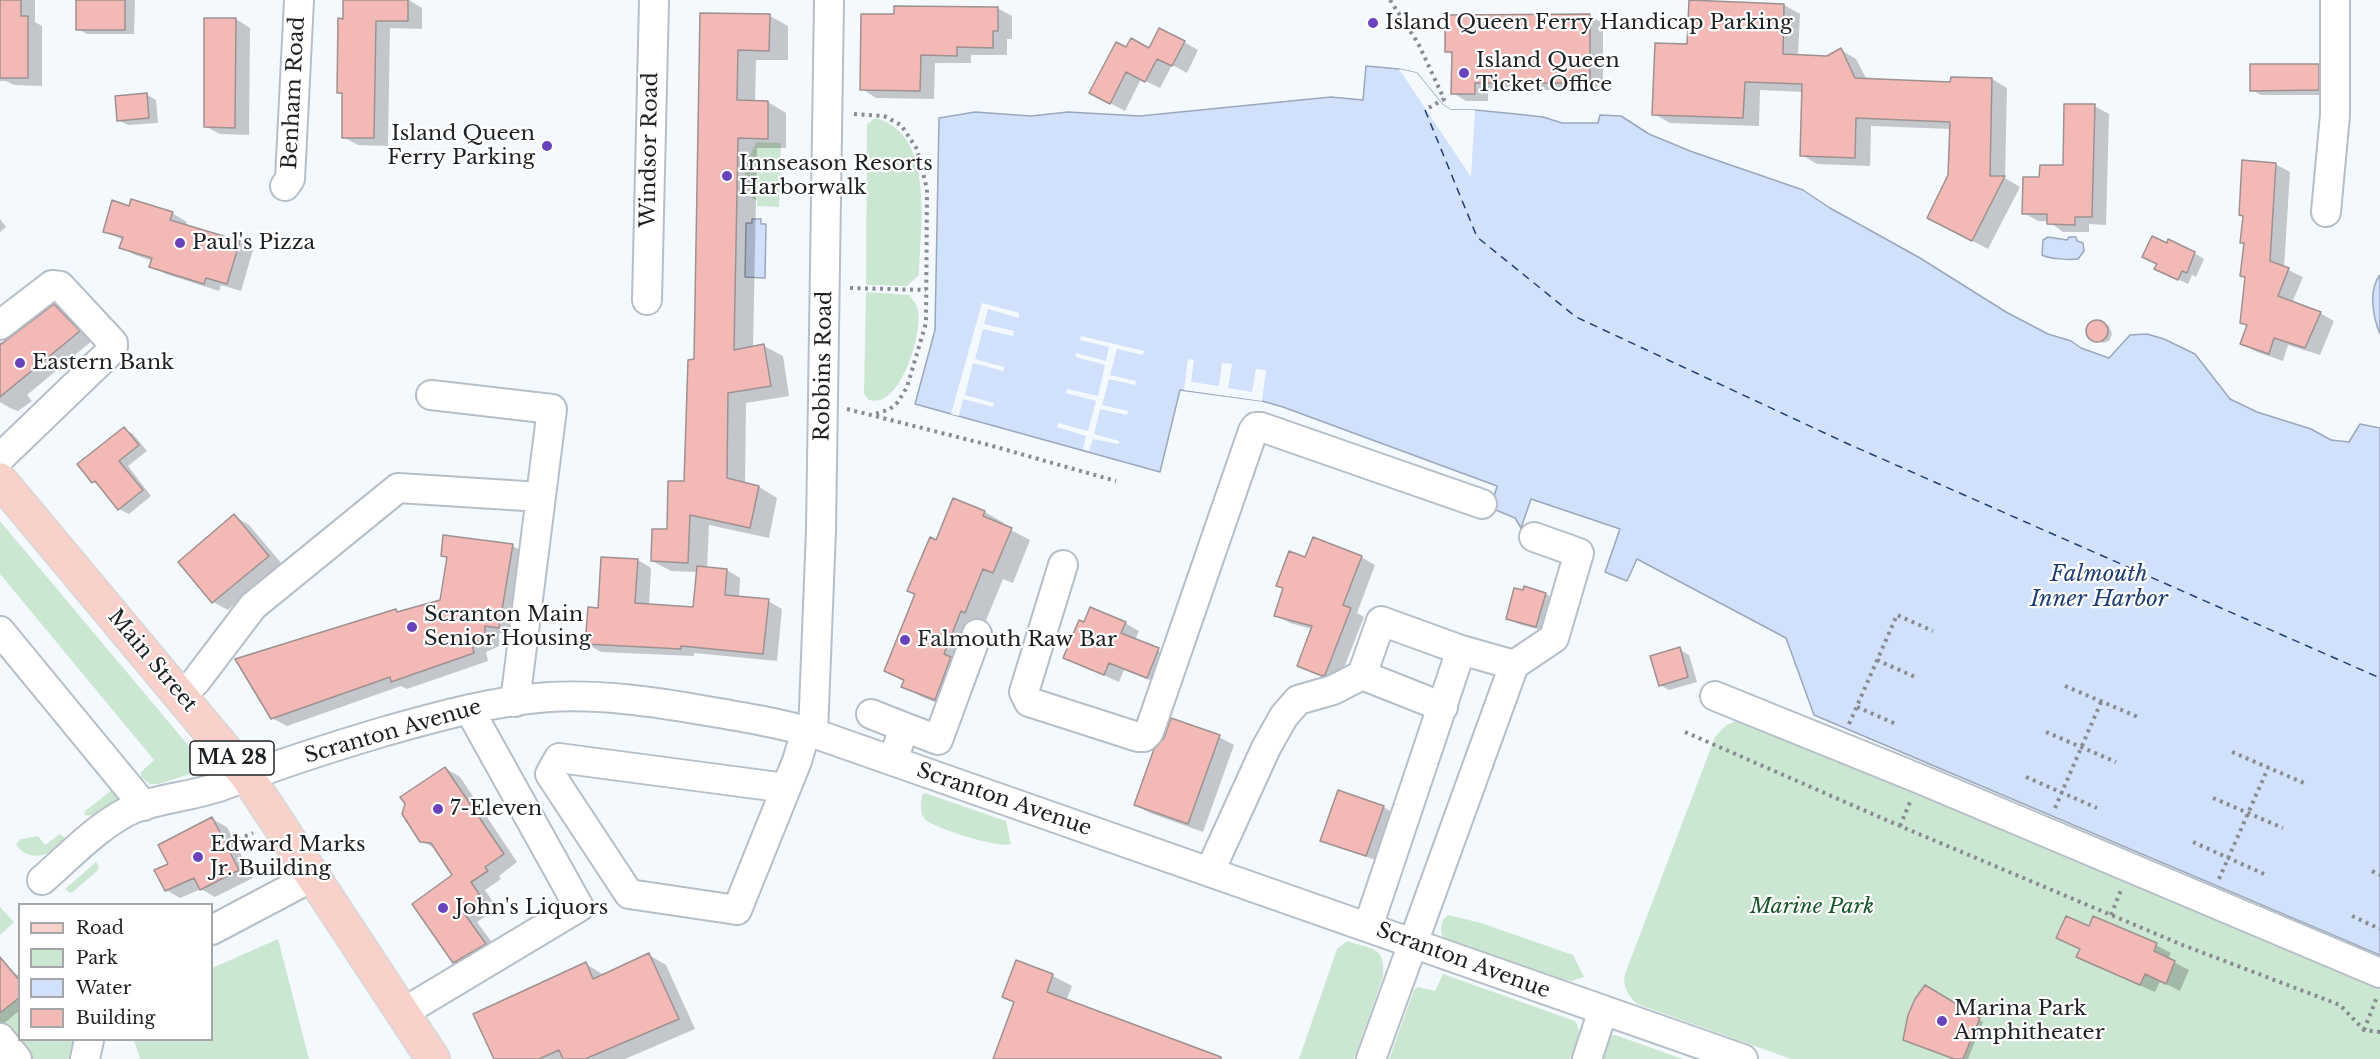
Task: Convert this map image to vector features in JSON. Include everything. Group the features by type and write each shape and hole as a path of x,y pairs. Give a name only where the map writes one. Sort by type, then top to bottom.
{"main road":[{"name":"Main Street","path":"0,480 247,776 434,1059"}],"street":[{"name":"Benham Road","path":"285,186 290,178 299,0"},
{"name":"Windsor Road","path":"647,300 654,0"},
{"name":"Robbins Road","path":"786,788 559,758 550,774 629,894 737,910 809,732 823,403 830,0"},
{"path":"2326,212 2335,115 2334,0"},
{"path":"0,325 52,285 56,285 60,286 113,343 111,352 0,458"},
{"path":"430,395 552,409 515,702"},
{"path":"1063,566 1024,692 1025,698 1029,702 1144,737 1149,732 1256,427 1262,427 1482,504"},
{"path":"181,696 196,681 253,606 398,488 541,497"},
{"path":"1371,1059 1514,665 1554,638 1579,553 1534,537"},
{"path":"1210,871 1266,748 1284,716 1298,700 1333,690 1362,675 1381,621 1461,650 1514,665"},
{"path":"0,631 144,806"},
{"path":"871,714 938,740 977,634"},
{"path":"1368,927 1461,650"},
{"path":"1362,675 1443,707"},
{"path":"1715,696 2380,973"},
{"name":"Scranton Avenue","path":"42,880 100,830 133,809 212,789 358,739 469,709 515,702 562,697 649,702 738,716 809,732 1743,1059"},
{"path":"404,1012 579,907 469,709"},
{"path":"893,761 904,727"},
{"path":"213,929 314,876"},
{"path":"1587,1059 1603,1010"},
{"path":"0,1038 17,1059"},
{"path":"85,1059 89,1041"}],"path":[{"path":"1390,0 1418,43 1444,99 1425,110"},
{"path":"827,114 876,115 892,119 908,132 918,149 927,189 926,323 908,387 890,409 872,415"},
{"path":"825,287 926,290"},
{"path":"823,403 989,445 1116,481"},
{"path":"1839,746 1897,615 1933,631"},
{"path":"1877,660 1914,677"},
{"path":"2065,686 2138,717"},
{"path":"2051,817 2101,702"},
{"path":"1857,707 1896,724"},
{"path":"1685,732 2180,944 2340,1005 2364,1030 2380,1032"},
{"path":"2046,732 2116,762"},
{"path":"2232,752 2304,783"},
{"path":"2218,882 2268,768"},
{"path":"2026,777 2097,808"},
{"path":"2213,798 2283,828"},
{"path":"231,842 257,831"},
{"path":"2193,842 2264,874"},
{"path":"2372,872 2380,875"},
{"path":"2352,916 2380,928"},
{"path":"2364,1030 2380,991"}],"green space":[{"path":"875,118 894,127 908,142 916,162 922,209 919,275 907,286 866,285 867,124"},
{"path":"756,142 781,143 779,207 757,206 757,200 752,199 751,187 745,177 744,169"},
{"path":"866,292 909,295 916,305 919,317 914,347 901,380 892,392 881,400 869,400 864,394"},
{"path":"0,521 203,763 196,772 159,784 150,784 141,777 141,772 154,760 0,574"},
{"name":"Marine Park","path":"1736,721 1750,722 2380,987 2380,1059 1791,1059 1637,1004 1626,990 1625,974 1715,737 1726,725"},
{"path":"113,789 119,801 95,816 84,815 85,811"},
{"path":"925,793 1006,821 1011,844 981,841 929,822 922,816 921,810 922,795"},
{"path":"60,834 64,837 64,844 52,852 39,856 27,854 16,844 21,839 38,836 45,845"},
{"path":"96,862 99,866 97,871 74,891 70,893 65,889"},
{"path":"0,907 14,922 0,935"},
{"path":"1448,915 1481,923 1573,955 1584,977 1571,981 1564,980 1443,938 1441,925"},
{"path":"278,939 309,1059 140,1059 134,1041 213,1041 213,968"},
{"path":"1347,941 1376,951 1380,954 1383,967 1383,977 1354,1059 1299,1059 1337,949"},
{"path":"1443,974 1575,1021 1579,1030 1570,1059 1389,1059 1414,990 1418,987 1435,991"},
{"path":"18,998 18,1041 77,1041 72,1059 31,1059 0,1023 0,1014"},
{"path":"1611,1035 1683,1059 1598,1059 1606,1037"}],"water":[{"name":"Falmouth Inner Harbor","path":"1366,66 1417,73 1442,104 1451,110 1475,110 1543,117 1562,123 1598,123 1600,115 1621,116 1649,134 1690,151 1803,190 1830,208 1920,258 2006,312 2048,334 2071,341 2081,348 2109,358 2130,335 2147,334 2164,339 2195,354 2230,399 2257,412 2311,429 2331,440 2349,442 2360,424 2380,428 2380,955 1814,715 1786,638 1637,559 1627,581 1605,572 1620,529 1531,499 1521,528 1515,518 1491,508 1497,486 1262,401 1180,390 1160,472 915,404 935,330 939,118 975,112 1031,116 1068,112 1140,116 1331,97 1363,100"},
{"path":"752,219 761,219 761,224 766,224 765,278 745,277 746,223 752,223"},
{"path":"2048,237 2067,240 2069,237 2076,237 2077,241 2083,243 2084,251 2078,259 2060,259 2042,255 2043,240"},
{"path":"2380,275 2380,334 2375,320 2373,296 2376,281"}],"pier":[{"path":"1399,69 1417,73 1442,104 1451,110 1475,110 1471,177"},
{"path":"982,303 1019,313 1019,318 988,309 984,324 1014,331 1013,336 983,329 975,359 1004,367 1003,371 973,363 965,395 994,403 993,407 963,399 959,416 951,414"},
{"path":"1081,336 1144,351 1143,355 1117,349 1110,375 1136,381 1135,385 1109,379 1102,405 1128,411 1127,415 1100,409 1094,434 1119,441 1119,444 1093,439 1089,451 1083,449 1086,436 1057,427 1058,423 1088,431 1096,401 1066,393 1067,389 1098,396 1105,365 1076,357 1076,353 1106,361 1109,347 1080,340"},
{"path":"1188,359 1194,360 1191,382 1219,386 1222,363 1232,364 1228,388 1252,392 1256,369 1266,370 1262,401 1184,390"}],"building":[{"path":"0,0 21,0 21,16 28,16 28,78 0,78"},
{"path":"76,0 125,0 125,30 76,30"},
{"path":"343,0 408,0 408,21 376,21 374,138 342,138 342,93 337,93 338,18 343,19"},
{"path":"1689,0 1784,4 1783,54 1827,56 1841,48 1855,78 1950,82 1951,77 1992,78 1990,176 2005,176 1972,241 1927,218 1948,175 1950,122 1856,118 1855,158 1800,156 1802,84 1745,82 1743,118 1652,115 1655,43 1687,44"},
{"path":"894,6 998,7 998,31 993,31 993,48 957,47 957,56 921,55 920,91 860,90 861,14 894,14"},
{"path":"700,13 770,14 769,51 738,50 737,100 768,101 768,139 738,138 734,350 764,344 771,386 728,393 727,478 759,486 750,528 690,515 688,563 651,561 652,529 667,529 668,481 684,481 688,360 694,359"},
{"path":"1590,14 1590,83 1475,83 1475,94 1451,94 1452,52 1445,52 1445,15"},
{"path":"204,18 236,18 235,128 204,127"},
{"path":"1159,28 1185,41 1172,66 1157,59 1145,82 1126,72 1110,104 1089,93 1116,42 1126,47 1131,38 1149,48"},
{"path":"2250,64 2319,64 2319,90 2250,91"},
{"path":"147,93 149,118 117,121 115,96"},
{"path":"2064,104 2095,104 2092,217 2075,217 2075,225 2047,224 2047,214 2022,214 2023,177 2039,177 2040,165 2063,165"},
{"path":"2242,160 2276,163 2270,261 2289,268 2278,296 2321,312 2305,348 2274,338 2269,354 2240,344 2247,325 2240,323 2245,277 2240,276 2244,243 2240,243 2243,216 2239,215"},
{"name":"Paul's Pizza","path":"131,199 173,212 170,220 240,241 227,284 206,278 204,284 149,267 152,258 119,248 123,237 103,232 112,200 129,206"},
{"path":"2152,236 2167,243 2168,239 2195,252 2187,273 2182,271 2178,280 2154,269 2157,264 2142,257"},
{"name":"Eastern Bank","path":"54,304 80,331 0,397 0,345"},
{"path":"2097,320 2107,327 2108,331 2101,341 2097,342 2087,335 2086,331 2093,321"},
{"path":"124,427 139,445 119,461 143,490 118,510 95,481 92,483 77,464"},
{"path":"953,498 985,511 983,516 1012,528 993,573 983,569 965,613 961,611 944,654 951,657 935,700 901,687 904,680 884,671 915,594 907,591 930,537 936,540"},
{"path":"234,514 269,556 212,603 178,562"},
{"name":"Scranton Main Senior Housing","path":"443,535 513,544 499,628 485,626 485,638 472,644 474,653 391,682 390,677 271,719 235,659 396,609 397,612 440,600 447,557 441,556"},
{"path":"1313,537 1362,556 1343,605 1351,608 1325,675 1322,676 1297,666 1312,626 1274,616 1283,588 1276,586 1289,551 1305,557"},
{"path":"601,557 638,559 635,603 693,607 697,566 727,569 725,595 769,599 763,654 681,646 681,649 585,644 588,607 598,608"},
{"path":"1524,586 1546,593 1536,627 1506,619 1514,588 1523,590"},
{"path":"1090,607 1126,622 1121,633 1159,648 1147,678 1109,663 1104,675 1063,658 1079,620 1084,622"},
{"path":"1680,647 1688,677 1659,686 1650,656"},
{"path":"1171,718 1220,735 1188,824 1134,805 1154,749 1164,738"},
{"path":"445,767 504,854 485,867 488,871 471,882 483,900 464,913 486,944 453,963 412,904 452,875 431,843 420,842 402,814 405,804 400,797"},
{"path":"1338,790 1384,806 1366,856 1320,841"},
{"name":"Edward Marks Jr. Building","path":"212,817 239,870 200,890 194,878 165,891 154,870 168,864 158,845"},
{"path":"2066,916 2089,926 2093,916 2157,943 2154,951 2175,961 2166,984 2145,974 2140,985 2076,957 2080,949 2056,938"},
{"path":"649,953 679,1019 585,1059 563,1059 559,1050 539,1059 494,1059 473,1014 586,962 593,979"},
{"path":"0,957 18,979 18,999 0,1013"},
{"path":"1016,960 1053,974 1047,992 1221,1057 1221,1059 993,1059 1014,1002 1002,997"},
{"name":"Marina Park Amphitheater","path":"1925,985 1980,1018 1963,1059 1954,1059 1903,1040 1908,1015"}],"ferry route":[{"path":"1425,110 1477,237 1576,317 1846,443 2380,678"}],"place":[{"name":"Island Queen Ferry Handicap Parking","path":"1373,23"},
{"name":"Island Queen Ticket Office","path":"1464,73"},
{"name":"Island Queen Ferry Parking","path":"547,146"},
{"name":"Innseason Resorts Harborwalk","path":"727,176"},
{"name":"Paul's Pizza","path":"180,243"},
{"name":"Eastern Bank","path":"20,363"},
{"name":"Scranton Main Senior Housing","path":"412,627"},
{"name":"Falmouth Raw Bar","path":"905,640"},
{"name":"7-Eleven","path":"438,809"},
{"name":"Edward Marks Jr. Building","path":"198,857"},
{"name":"John's Liquors","path":"443,908"},
{"name":"Marina Park Amphitheater","path":"1942,1021"}]}
